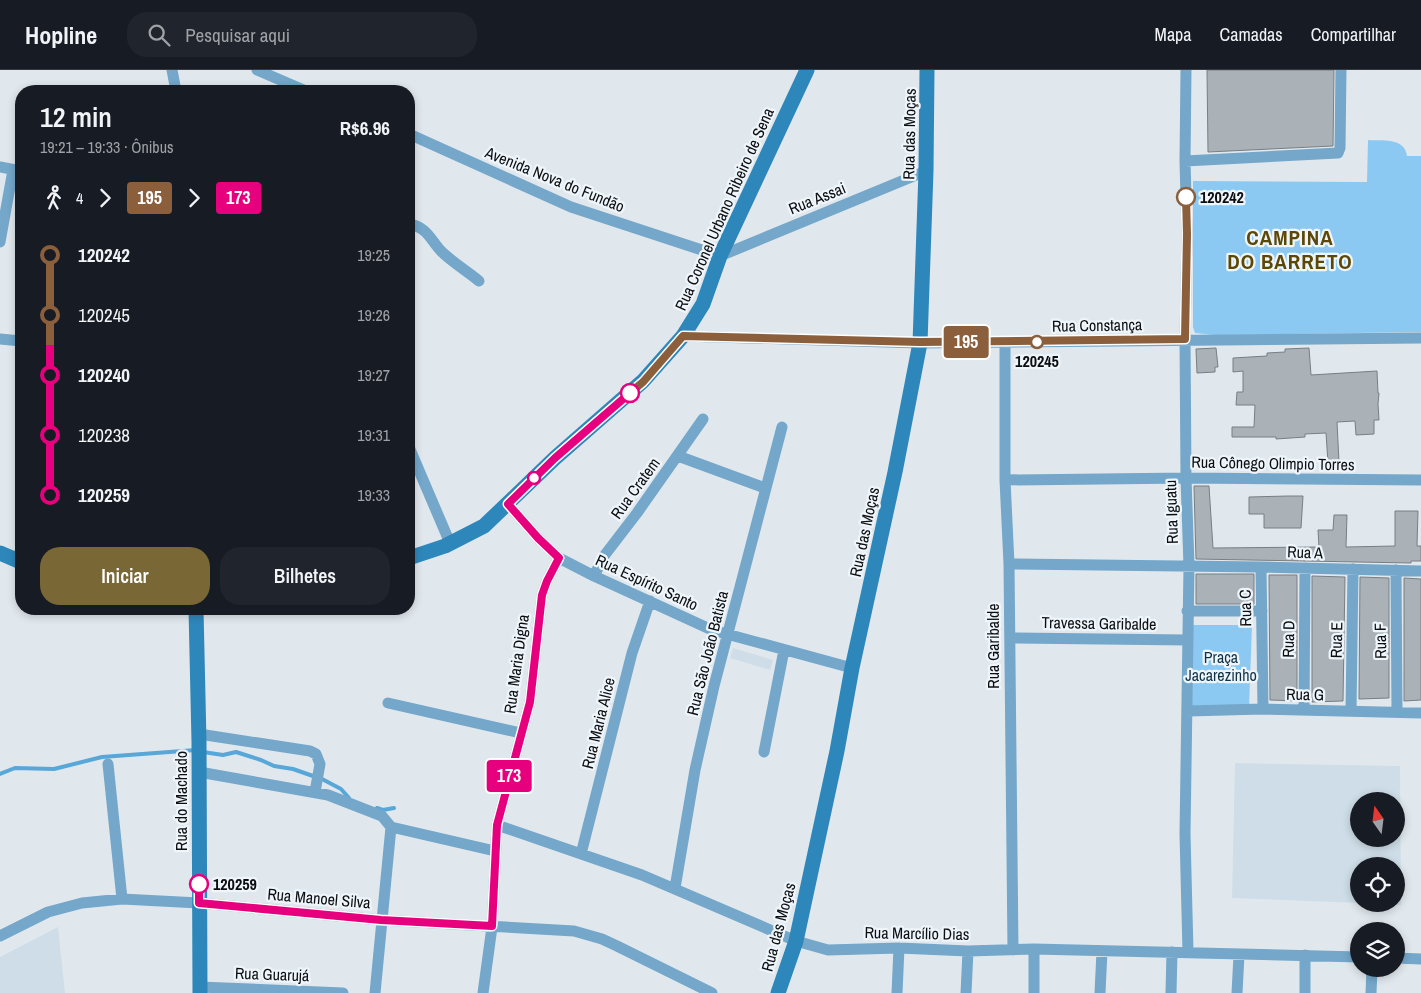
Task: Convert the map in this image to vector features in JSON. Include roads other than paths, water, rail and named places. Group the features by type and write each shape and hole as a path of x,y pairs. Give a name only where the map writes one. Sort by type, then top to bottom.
{"street":[{"path":"172,70 175,85"},
{"path":"257,70 292,85"},
{"name":"Rua Coronel Urbano Ribeiro de Sena","path":"415,556 450,543 484,526 555,458 643,382 683,336 703,304 720,256 807,70"},
{"name":"Rua das Moças","path":"778,993 796,941 837,751 852,668 895,472 920,342 928,70"},
{"name":"Rua Iguatu","path":"1186,70 1185,161 1187,234 1185,339 1189,566 1185,834 1188,952"},
{"path":"1185,161 1338,153 1340,148 1341,70"},
{"name":"Avenida Nova do Fundão","path":"415,137 571,207 720,256"},
{"path":"0,167 15,170"},
{"name":"Rua Assai","path":"720,256 926,171"},
{"path":"0,242 3,214 15,176"},
{"path":"415,225 426,230 442,252 479,281"},
{"name":"Rua Constança","path":"683,336 920,342 1421,338"},
{"path":"0,339 15,340"},
{"name":"Rua Garibalde","path":"1006,342 1005,480 1009,564 1013,950"},
{"name":"Rua Cratem","path":"594,576 604,556 703,419"},
{"name":"Rua São João Batista","path":"675,888 695,770 727,634 782,427"},
{"path":"678,456 765,488"},
{"path":"415,462 450,543"},
{"name":"Rua Cônego Olimpio Torres","path":"1005,480 1186,478 1421,480"},
{"name":"Rua Espírito Santo","path":"508,504 538,538 559,558 594,576 712,630 852,668"},
{"path":"0,553 15,556"},
{"name":"Rua Maria Digna","path":"483,993 492,926 497,825 531,694 542,595 559,558"},
{"name":"Rua A","path":"1009,564 1421,571"},
{"name":"Rua C","path":"1261,567 1263,709"},
{"name":"Rua D","path":"1304,710 1305,568"},
{"name":"Rua E","path":"1351,711 1353,569"},
{"name":"Rua F","path":"1396,570 1397,712"},
{"name":"Rua Maria Alice","path":"581,854 632,653 650,601"},
{"path":"1187,611 1262,611"},
{"name":"Rua do Machado","path":"196,615 199,738 200,990"},
{"name":"Travessa Garibalde","path":"1010,638 1187,640"},
{"path":"764,752 784,650"},
{"path":"388,703 521,733"},
{"name":"Rua G","path":"1188,711 1263,709 1421,712"},
{"path":"199,738 310,751 316,754 320,764 315,792"},
{"path":"108,764 122,899"},
{"path":"199,767 328,795 382,816 391,827 495,851"},
{"name":"Rua Marcílio Dias","path":"497,825 642,875 796,941 828,950 899,948 968,951 1188,952 1350,957"},
{"path":"375,993 391,827"},
{"name":"Rua Manoel Silva","path":"0,936 48,912 82,903 122,899 199,903 381,920 574,931 602,939 712,993"},
{"path":"897,993 899,948"},
{"path":"1034,950 1034,993"},
{"path":"966,993 968,951"},
{"path":"1100,993 1102,951"},
{"path":"1170,993 1172,952"},
{"path":"1238,993 1239,955"},
{"path":"1305,956 1305,993"},
{"path":"1405,959 1421,960"},
{"path":"1371,993 1372,977"},
{"name":"Rua Guarujá","path":"200,990 343,993"}],"waterway":[{"path":"0,774 15,768 54,769 102,757 196,750"},
{"path":"203,752 223,755 236,752 274,766 293,769 313,776"},
{"path":"322,779 341,789 349,798"},
{"path":"377,808 383,810 394,808"}],"place":[{"name":"120242","path":"1186,197"},
{"name":"120245","path":"1037,342"},
{"name":"120259","path":"199,884"}],"district":[{"name":"CAMPINA DO BARRETO","path":"1290,249"}],"park label":[{"name":"Praça Jacarezinho","path":"1221,666"}]}
